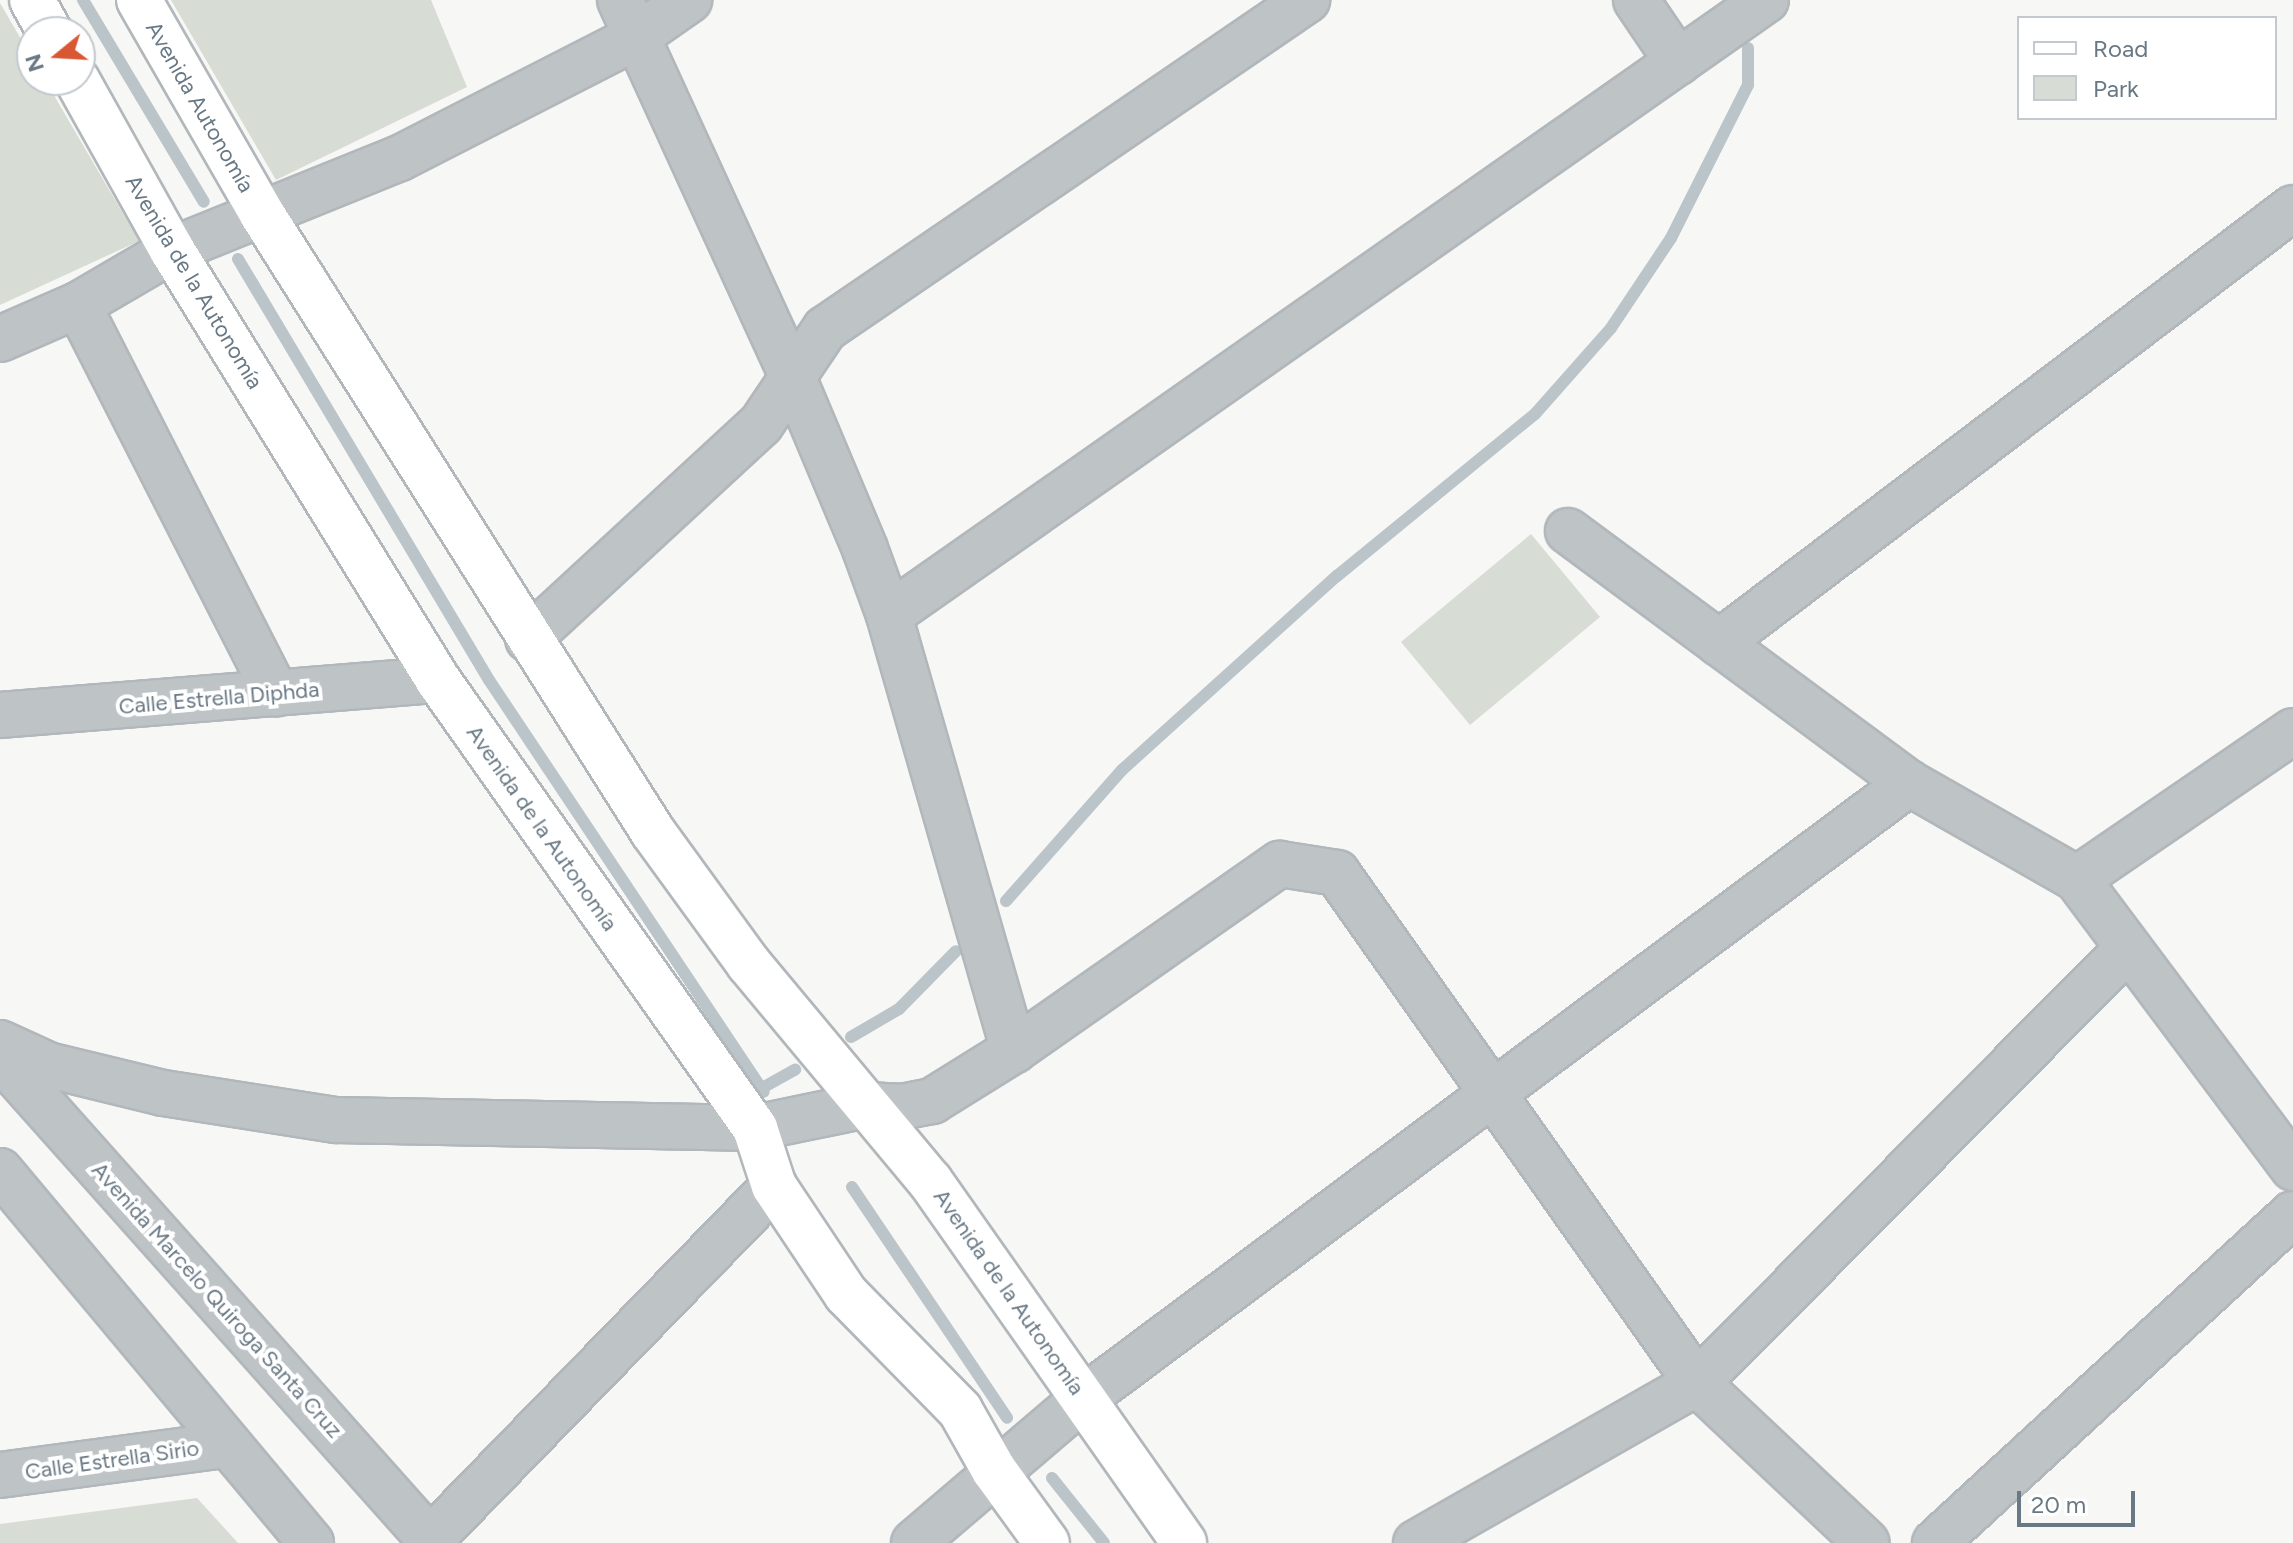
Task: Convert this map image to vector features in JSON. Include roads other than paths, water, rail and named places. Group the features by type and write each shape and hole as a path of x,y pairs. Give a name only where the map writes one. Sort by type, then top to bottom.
{"street":[{"name":"Avenida Autonomía","path":"139,0 262,214"},
{"path":"0,339 78,305 172,250 400,158 628,18 689,0"},
{"path":"528,639 761,424 825,329 1307,0"},
{"path":"1636,0 1678,62"},
{"path":"889,615 1766,0"},
{"path":"628,18 792,375 889,615 1014,1050"},
{"name":"Avenida de la Autonomía","path":"86,96 172,250 438,680 755,1128 774,1186 846,1294 960,1410 994,1470 1047,1543"},
{"path":"1719,643 2293,208"},
{"name":"Avenida de la Autonomía","path":"262,214 528,639 653,832 749,964 930,1181 1184,1543"},
{"path":"78,305 276,693"},
{"path":"1568,531 1909,783 2077,879 2293,1168"},
{"name":"Calle Estrella Diphda","path":"0,715 438,680"},
{"path":"2077,879 2293,731"},
{"path":"914,1543 994,1470 1084,1398 1909,783"},
{"path":"0,1043 48,1065 163,1093 336,1120 755,1128 866,1105 901,1107 932,1101 1014,1050 1280,864 1337,873 1697,1383 1867,1543"},
{"path":"1416,1543 1697,1383 2128,948"},
{"name":"Avenida Marcelo Quiroga Santa Cruz","path":"0,1057 432,1541"},
{"path":"0,1171 224,1445 311,1543"},
{"path":"432,1541 774,1186"},
{"path":"1935,1543 2293,1214"},
{"name":"Calle Estrella Sirio","path":"0,1475 224,1445"}],"waterway":[{"path":"83,0 204,202"},
{"path":"1006,901 1122,770 1337,576 1535,414 1611,328 1671,238 1748,85 1748,48"},
{"path":"238,259 489,680 764,1092"},
{"path":"851,1037 899,1009 956,951"},
{"path":"762,1088 795,1070"},
{"path":"852,1187 1007,1418"},
{"path":"1052,1478 1104,1543"}]}
